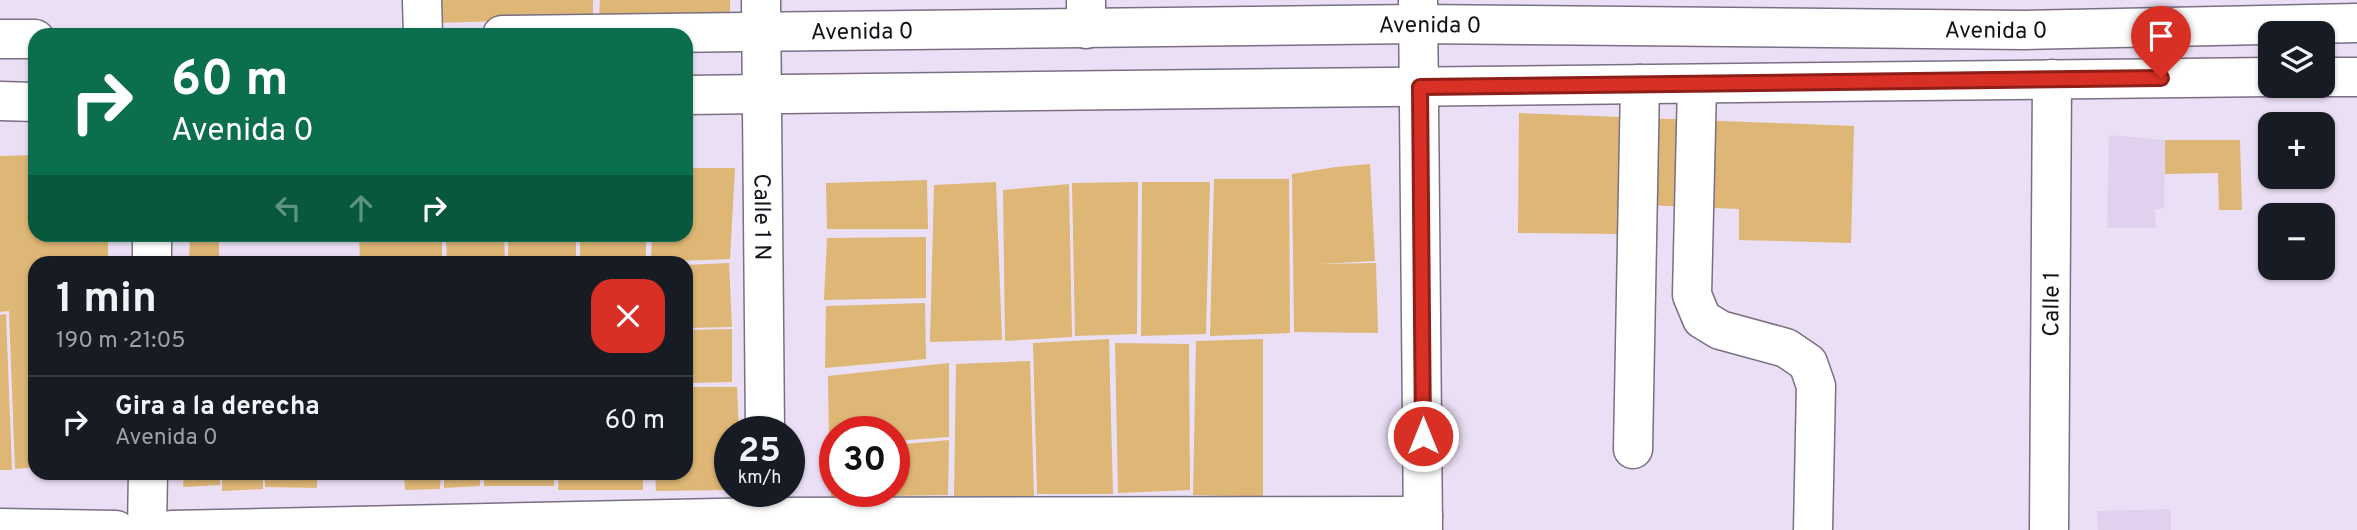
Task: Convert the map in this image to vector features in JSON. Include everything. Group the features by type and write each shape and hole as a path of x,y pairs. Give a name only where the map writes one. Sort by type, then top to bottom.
{"street":[{"path":"422,0 423,28"},
{"path":"171,530 765,513 1423,523 1418,12"},
{"name":"Avenida 0","path":"598,28 762,16 1418,12 2066,15 2357,23"},
{"path":"2028,15 2052,79"},
{"name":"Calle 1","path":"2049,530 2052,79 2066,15"},
{"name":"Calle 1 N","path":"762,16 765,416"},
{"path":"0,39 28,39"},
{"path":"693,95 2258,77"},
{"path":"2335,77 2357,77"},
{"path":"1633,449 1640,84"},
{"path":"1698,85 1692,295 1702,319 1720,330 1786,348 1808,363 1816,386 1813,530"},
{"path":"0,101 28,102"},
{"path":"147,530 148,480"},
{"path":"0,528 116,530"}],"shaded area":[{"path":"2109,135 2165,140 2164,208 2155,210 2156,228 2107,228"},
{"path":"2171,509 2171,530 2098,530 2097,511"}],"building":[{"path":"437,0 593,0 593,18 436,23"},
{"path":"600,0 730,0 730,17 599,19"},
{"path":"1519,113 1854,126 1851,243 1739,240 1739,209 1622,204 1622,234 1518,233"},
{"path":"2165,140 2240,140 2242,210 2219,210 2218,173 2165,174"},
{"path":"28,155 28,242 108,242 108,256 28,256 28,468 15,469 9,311 0,312 0,156"},
{"path":"1370,164 1375,261 1319,264 1376,263 1378,333 1294,332 1292,174"},
{"path":"693,168 735,168 730,259 693,260 693,256 651,256 652,242 693,242"},
{"path":"1214,179 1289,179 1290,333 1210,336"},
{"path":"927,180 928,229 827,229 826,183"},
{"path":"996,182 1002,340 930,342 934,185"},
{"path":"1138,182 1137,334 1075,336 1072,183"},
{"path":"1142,182 1210,182 1206,334 1141,336"},
{"path":"1069,184 1072,337 1005,341 1003,190"},
{"path":"926,237 926,298 824,300 827,238"},
{"path":"190,242 219,242 219,256 189,256"},
{"path":"359,242 442,242 442,256 360,256"},
{"path":"446,242 504,242 505,256 447,256"},
{"path":"508,242 576,242 576,256 508,256"},
{"path":"580,242 646,242 646,256 580,256"},
{"path":"729,263 732,327 693,328 693,265"},
{"path":"925,303 926,359 825,368 826,306"},
{"path":"6,314 12,470 0,470 0,315"},
{"path":"732,329 732,382 693,383 693,330"},
{"path":"1109,339 1113,494 1037,494 1033,343"},
{"path":"1263,339 1263,497 1193,495 1196,341"},
{"path":"1115,343 1189,344 1190,490 1118,493"},
{"path":"1030,361 1034,496 954,496 956,364"},
{"path":"949,363 949,437 910,440 910,416 829,416 828,376"},
{"path":"693,387 737,387 738,416 714,416 714,490 656,491 655,480 693,480"},
{"path":"949,440 948,495 910,496 910,444"},
{"path":"183,480 220,480 220,485 183,487"},
{"path":"222,480 263,480 263,489 222,491"},
{"path":"265,480 317,480 317,488 265,487"},
{"path":"404,480 441,480 440,489 405,490"},
{"path":"444,480 480,480 480,486 444,488"},
{"path":"484,480 554,480 554,486 484,486"},
{"path":"559,480 643,480 643,490 558,490"}],"route":[{"path":"1423,436 1420,87 2161,78"}]}
